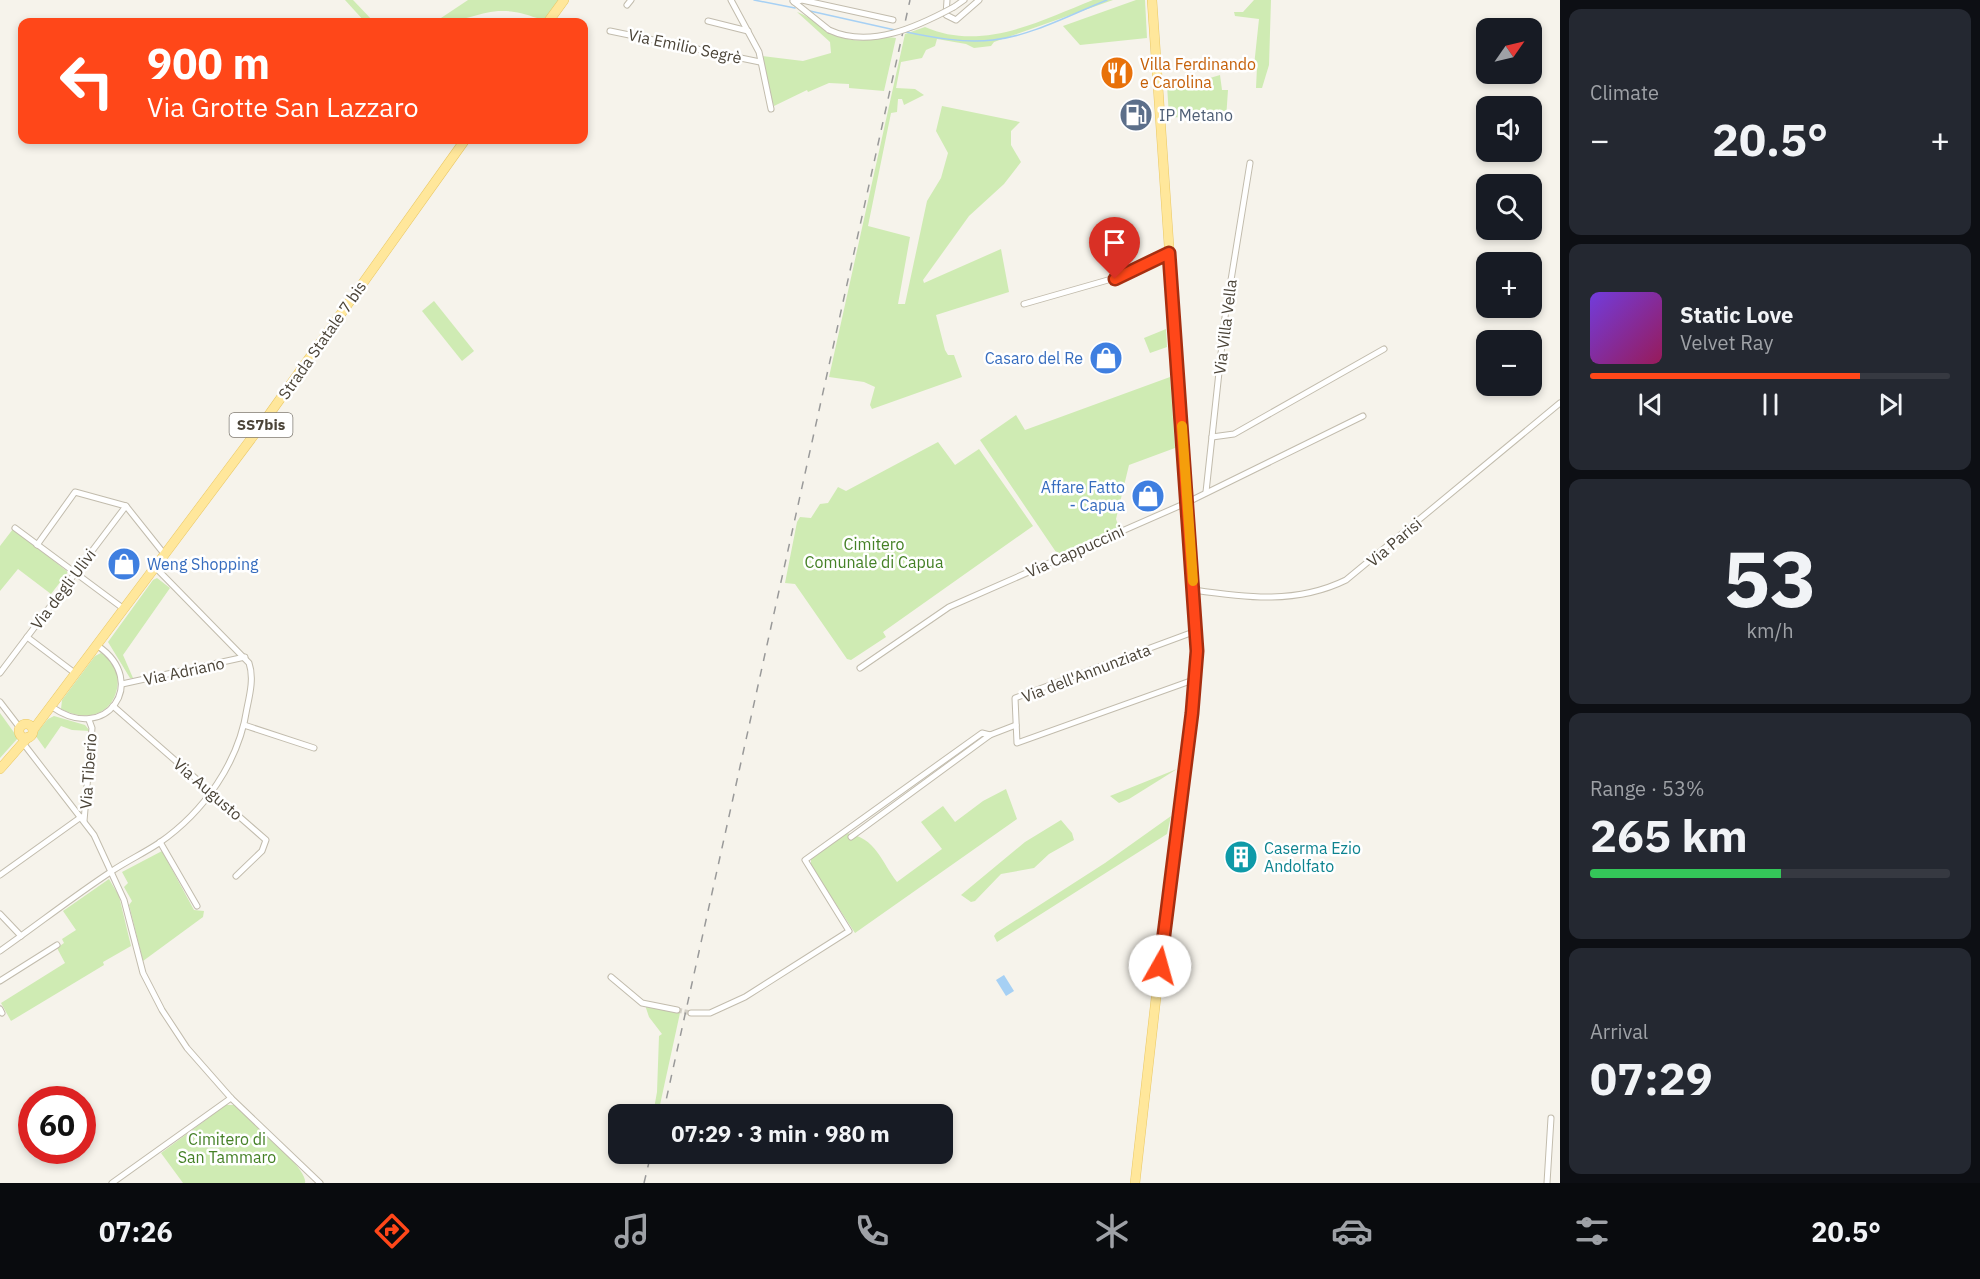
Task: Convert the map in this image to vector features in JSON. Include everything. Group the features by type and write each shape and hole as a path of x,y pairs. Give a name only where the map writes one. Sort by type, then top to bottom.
{"main road":[{"path":"551,18 564,0"},
{"path":"1136,1183 1156,989 1196,679 1194,590 1186,503 1152,0"},
{"name":"Strada Statale 7 bis","path":"50,710 263,423 462,144"},
{"name":"SS7bis","path":"0,769 24,734 50,710"}],"street":[{"path":"731,0 759,52 771,109"},
{"path":"793,1 802,0 893,20"},
{"path":"947,0 946,15 956,20 979,0"},
{"path":"793,1 829,30 852,38 878,37 954,8 964,0"},
{"name":"Via Emilio Segrè","path":"708,21 748,31"},
{"name":"Via Emilio Segrè","path":"610,31 760,62"},
{"name":"Via Villa Vella","path":"1206,492 1223,329 1250,163"},
{"path":"1024,303 1115,279 1169,253"},
{"path":"1212,437 1234,434 1384,349"},
{"name":"Via Parisi","path":"1194,590 1278,598 1305,595 1346,580 1560,403"},
{"name":"Via Cappuccini","path":"860,668 949,607 1186,503 1363,416"},
{"path":"37,545 75,492 126,506 165,555"},
{"name":"Via degli Ulivi","path":"0,673 126,506"},
{"path":"15,528 125,610"},
{"path":"0,951 112,872 160,842 188,818 211,792 226,769 244,725 251,678 245,657 156,568"},
{"name":"Via dell'Annunziata","path":"1196,631 1015,698 1017,743 1196,679"},
{"path":"27,637 77,675"},
{"path":"50,710 70,718 89,720 113,706 122,684 113,658 98,646"},
{"name":"Via Adriano","path":"122,684 245,657"},
{"path":"0,702 83,819 112,872 124,900 143,974 162,1010 187,1048 231,1098 320,1183"},
{"name":"Via Augusto","path":"113,706 266,840 262,851 236,876"},
{"name":"Via Tiberio","path":"83,819 92,728 89,720"},
{"path":"244,725 314,748"},
{"path":"851,837 990,735 1016,725"},
{"path":"691,1013 710,1013 745,997 849,932 805,860 982,733 990,735"},
{"path":"0,875 83,819"},
{"path":"160,842 197,906"},
{"path":"0,914 21,936"},
{"path":"0,981 57,945"},
{"path":"611,977 642,1003 677,1010"},
{"path":"112,1183 231,1098"},
{"path":"1546,1183 1551,1118"}],"green space":[{"path":"345,0 353,0 370,18 361,18"},
{"path":"468,0 560,0 547,18 495,11 466,18 441,18"},
{"path":"1093,0 1113,0 994,42 991,46 974,48 966,44 937,39 935,46 926,50 922,58 901,62 896,88 915,89 924,95 904,105 902,99 898,99 897,112 891,113 868,226 910,237 898,304 905,304 927,201 941,178 948,153 936,131 942,106 1020,122 1011,131 1011,145 1021,162 1004,184 969,216 923,280 924,283 1001,249 1009,292 936,315 945,350 948,355 954,355 962,377 872,409 870,405 875,387 864,382 829,377 905,34 925,27 946,34 989,35 1032,24"},
{"path":"1136,0 1145,0 1147,38 1080,45 1063,26"},
{"path":"1254,0 1271,0 1269,65 1262,88 1256,88 1257,67 1254,66 1259,19 1235,16 1234,12 1243,12"},
{"path":"797,12 843,38 858,40 896,38 884,91 849,88 849,84 829,83 808,92 807,90 774,106 763,74 762,56 803,61 831,53 830,42"},
{"path":"1220,75 1222,90 1228,90 1226,119 1169,117 1167,85 1190,84"},
{"path":"434,301 474,351 462,361 422,311"},
{"path":"1166,329 1167,347 1150,353 1144,338"},
{"path":"1170,377 1175,448 1129,465 1116,519 1119,528 1058,555 980,440 1016,415 1025,430"},
{"name":"Cimitero Comunale di Capua","path":"938,442 955,465 979,449 1033,526 883,632 886,637 851,660 847,659 795,584 785,583 797,522 800,517 811,518 820,504 828,503 838,487 846,491"},
{"path":"13,529 68,572 51,594 18,569 0,591 0,546"},
{"path":"157,578 170,588 123,655 133,678 130,678 108,642 153,580"},
{"path":"101,653 111,661 117,672 118,684 114,697 107,707 96,714 80,715 61,709 62,700 95,656"},
{"path":"0,713 18,738 0,758"},
{"path":"54,716 85,725 90,731 72,730 61,726 45,749 35,735 48,719"},
{"path":"1177,769 1129,799 1119,803 1110,796"},
{"path":"1006,789 1017,819 855,933 811,866 811,857 846,833 856,835 871,845 897,882 942,849 921,822 943,806 955,822 983,801"},
{"path":"1171,816 1167,834 997,942 994,936 996,933 1105,863"},
{"path":"1061,820 1072,833 1074,840 1049,854 1034,868 1001,874 975,901 971,902 961,895 1025,842"},
{"path":"162,851 194,910 204,911 203,917 143,961 129,905 132,901 124,887 128,883 122,872"},
{"path":"109,879 119,896 131,946 103,962 104,965 11,1021 1,1003 65,963 57,948 64,943 62,939 76,930 63,911"},
{"path":"645,1005 680,1013 660,1104 655,1104 659,1036 662,1034 649,1017"},
{"name":"Cimitero di San Tammaro","path":"226,1105 234,1105 276,1143 304,1176 305,1183 183,1183 161,1153"}],"water":[{"path":"1004,975 1014,991 1006,996 996,980"}],"waterway":[{"path":"754,0 795,8"},
{"path":"906,32 971,41 1007,38 1066,18 1107,0"},
{"path":"810,11 895,30"}],"tunnel":[{"path":"677,1010 691,1013"}],"railway":[{"path":"665,1104 910,0"},
{"path":"644,1183 649,1164"}],"slow traffic":[{"path":"1182,426 1193,581"}],"place":[{"name":"Villa Ferdinando e Carolina","path":"1117,73"},
{"name":"IP Metano","path":"1136,115"},
{"name":"Casaro del Re","path":"1106,358"},
{"name":"Affare Fatto - Capua","path":"1148,496"},
{"name":"Weng Shopping","path":"124,564"},
{"name":"Caserma Ezio Andolfato","path":"1241,857"}],"route":[{"path":"1115,279 1169,253 1197,651 1196,679 1160,966"}]}
